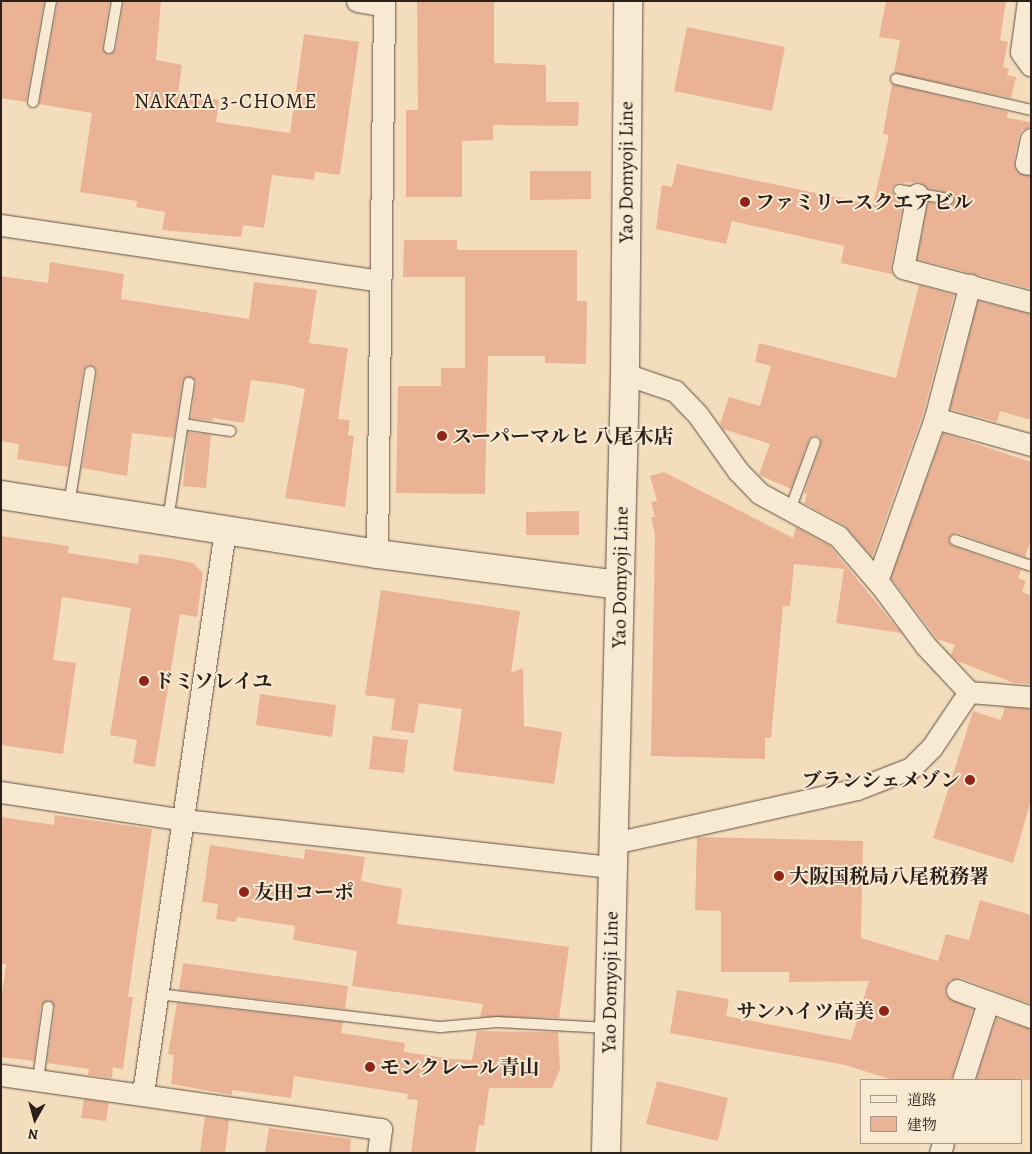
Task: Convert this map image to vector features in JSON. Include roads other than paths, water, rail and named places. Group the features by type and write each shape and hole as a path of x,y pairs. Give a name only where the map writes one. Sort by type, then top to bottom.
{"main road":[{"name":"Yao Domyoji Line","path":"606,1153 625,374 628,1"},
{"path":"1,495 376,554 620,585"}],"street":[{"path":"357,1 384,3 376,554"},
{"path":"1028,1 1028,28 1021,52 1031,66"},
{"path":"1031,139 1026,163 1031,164"},
{"path":"908,192 903,268 970,284 1031,302"},
{"path":"1,225 380,281"},
{"path":"877,581 935,418 970,284"},
{"path":"625,374 675,391 698,415 738,471 759,493 838,536 877,581 925,644 969,692 1031,697"},
{"path":"935,418 1031,445"},
{"path":"142,1093 185,820 226,530"},
{"path":"1,792 185,820 613,855 857,789 911,768 932,747 969,692"},
{"path":"957,990 1031,1018"},
{"path":"963,1079 988,1002"},
{"path":"1,1075 142,1093 381,1129 378,1153"}],"lane":[{"path":"33,102 51,1"},
{"path":"109,48 117,1"},
{"path":"896,80 1031,110"},
{"path":"908,192 948,199"},
{"path":"69,506 90,372"},
{"path":"168,521 189,383"},
{"path":"183,424 230,431"},
{"path":"790,510 815,442"},
{"path":"955,540 1031,566"},
{"path":"158,994 441,1026 497,1022 609,1028"},
{"path":"38,1080 48,1007"}],"place":[{"name":"ファミリースクエアビル","path":"745,202"},
{"name":"スーパーマルヒ 八尾木店","path":"442,436"},
{"name":"ドミソレイユ","path":"144,681"},
{"name":"ブランシェメゾン","path":"970,780"},
{"name":"大阪国税局八尾税務署","path":"779,876"},
{"name":"友田コーポ","path":"244,892"},
{"name":"サンハイツ高美","path":"884,1011"},
{"name":"モンクレール青山","path":"370,1067"}],"district":[{"name":"NAKATA 3-CHOME","path":"226,101"}]}
